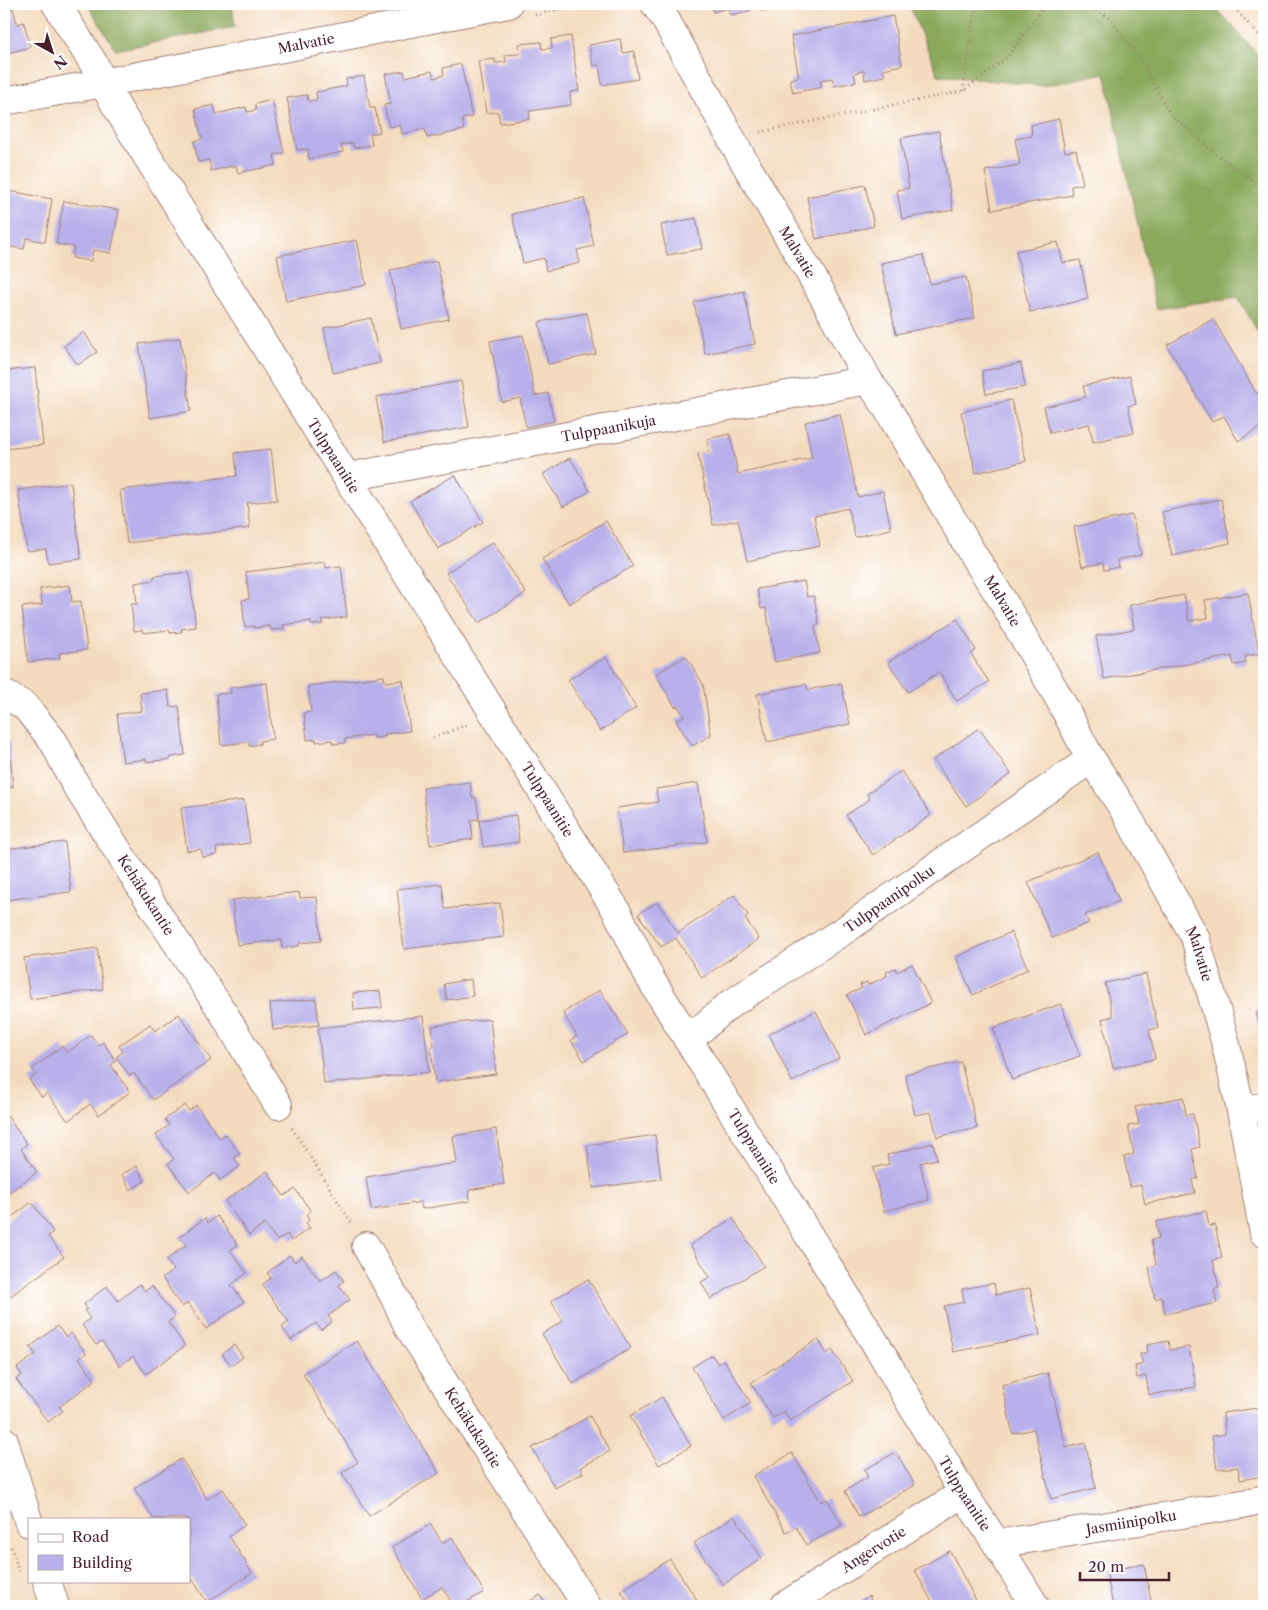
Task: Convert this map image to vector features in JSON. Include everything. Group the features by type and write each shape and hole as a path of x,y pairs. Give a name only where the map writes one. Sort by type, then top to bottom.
{"street":[{"name":"Tulppaanitie","path":"56,4 94,64 119,111 616,910 650,978 882,1354 963,1493 1035,1606"},
{"name":"Malvatie","path":"103,83 508,4"},
{"name":"Malvatie","path":"642,7 664,17 868,380 884,403 998,594 1060,700 1091,759 1124,810 1195,938 1224,1037 1253,1108 1264,1233"},
{"path":"4,101 103,83"},
{"name":"Tulppaanikuja","path":"348,477 868,380"},
{"name":"Kehäkukantie","path":"4,694 25,706 54,742 74,782 166,928 224,1014 278,1105"},
{"name":"Tulppaanipolku","path":"688,1040 729,1005 849,927 1091,759"},
{"name":"Kehäkukantie","path":"366,1246 395,1298 408,1326 587,1606"},
{"path":"5,1453 19,1532"},
{"name":"Angervotie","path":"784,1606 963,1493"},
{"name":"Jasmiinipolku","path":"997,1544 1264,1499"},
{"path":"36,1582 55,1606"}],"path":[{"path":"963,92 976,4"},
{"path":"732,138 963,92 1008,57 1047,4"},
{"path":"1082,4 1108,16 1138,56 1170,114 1220,158 1264,189"},
{"path":"1231,4 1264,41"},
{"path":"532,15 615,5 642,7"},
{"path":"434,738 494,713"},
{"path":"278,1105 366,1246"},
{"path":"19,1532 28,1561"}],"green space":[{"path":"87,4 232,4 235,27 116,50"},
{"path":"909,4 1213,4 1264,62 1264,343 1238,297 1156,309 1105,73 1043,86 938,75"}],"building":[{"path":"712,4 748,4 750,11 730,15 728,8 713,12"},
{"path":"760,4 783,4 784,7 761,11"},
{"path":"13,8 17,24 24,22 30,47 4,54 4,11"},
{"path":"893,16 902,65 883,69 885,76 865,80 864,71 854,73 856,82 834,86 832,78 820,80 822,87 793,93 790,79 799,77 791,36"},
{"path":"571,36 579,91 570,92 571,105 529,111 530,119 500,123 498,112 486,113 478,61 495,59 495,63 506,62 505,55 520,54 519,44 541,42 542,49 552,48 551,39"},
{"path":"620,39 623,53 634,51 638,79 602,85 599,65 593,66 589,45"},
{"path":"461,64 472,117 462,119 464,130 427,138 425,129 402,134 400,125 389,127 384,105 391,104 385,74 404,71 405,77 432,71 434,78 444,75 443,68"},
{"path":"364,76 370,108 375,108 380,132 370,134 372,145 354,148 353,143 341,145 343,152 309,159 308,149 297,150 287,98 307,95 308,101 317,100 316,92 347,86 346,79"},
{"path":"272,100 284,153 274,155 276,165 238,173 236,165 211,171 209,160 198,162 194,141 202,139 195,109 214,105 216,114 246,107 247,112 256,110 255,104"},
{"path":"1059,119 1065,152 1076,150 1083,184 1071,186 1072,195 992,210 985,171 1020,165 1015,139 1032,136 1031,125"},
{"path":"939,131 953,210 902,219 897,190 909,188 901,138"},
{"path":"865,185 874,226 816,239 807,197"},
{"path":"4,190 52,199 45,242 26,238 24,249 5,246 7,235 4,235"},
{"path":"584,198 594,246 577,250 580,263 546,271 544,258 523,263 512,214"},
{"path":"64,201 119,210 111,253 93,250 91,261 72,258 74,247 56,244"},
{"path":"696,218 702,249 667,255 661,225"},
{"path":"357,240 366,285 286,301 277,256"},
{"path":"1058,242 1063,263 1080,260 1088,299 1030,312 1016,251"},
{"path":"923,255 930,284 966,277 975,318 896,334 881,263"},
{"path":"437,261 449,319 401,329 390,270"},
{"path":"744,291 755,344 705,354 694,302"},
{"path":"587,313 596,354 548,364 539,322"},
{"path":"371,318 380,363 333,373 324,328"},
{"path":"1213,319 1257,394 1264,390 1264,425 1238,441 1224,416 1212,422 1167,345"},
{"path":"84,332 97,352 78,365 64,346"},
{"path":"523,335 535,396 548,393 554,421 526,427 520,398 502,402 490,341"},
{"path":"180,338 191,411 150,418 139,344"},
{"path":"1021,363 1025,387 986,394 982,371"},
{"path":"35,368 43,445 4,449 4,371"},
{"path":"1130,376 1136,404 1128,406 1134,433 1093,442 1089,424 1050,433 1044,407 1086,397 1083,386"},
{"path":"461,381 469,427 384,442 376,397"},
{"path":"1011,400 1026,461 976,473 961,412"},
{"path":"840,414 858,497 883,491 891,529 855,537 848,508 814,516 820,546 747,561 738,520 713,525 698,454 709,452 707,439 730,434 738,474 812,458 805,422"},
{"path":"271,449 277,500 247,503 250,528 127,543 120,490 237,476 235,453"},
{"path":"570,458 590,491 563,507 543,474"},
{"path":"455,475 483,522 438,549 410,501"},
{"path":"71,483 81,559 48,563 46,549 27,551 18,490"},
{"path":"1221,499 1230,543 1172,556 1162,512"},
{"path":"1132,515 1141,555 1117,560 1119,567 1104,570 1103,563 1082,567 1074,527"},
{"path":"606,521 633,566 569,604 542,559"},
{"path":"493,542 526,593 479,623 446,573"},
{"path":"325,562 326,568 341,566 347,617 322,620 323,624 311,625 311,621 283,625 284,629 271,630 270,626 245,627 242,600 249,599 246,572"},
{"path":"189,572 196,627 181,629 182,632 170,633 169,630 143,633 143,630 134,631 131,604 137,604 135,583 154,580 154,576"},
{"path":"804,581 807,597 814,596 819,625 815,626 820,653 775,662 766,608 761,609 757,589"},
{"path":"70,585 72,602 81,601 87,650 59,653 60,658 28,662 22,607 42,605 40,589"},
{"path":"1248,593 1259,654 1245,656 1246,663 1234,665 1232,656 1104,679 1096,636 1134,629 1130,605 1184,595 1189,621 1208,618 1205,600"},
{"path":"957,619 976,650 971,654 989,682 957,701 939,672 908,692 888,662"},
{"path":"686,656 703,684 711,735 692,746 676,720 684,716 678,706 675,707 656,674"},
{"path":"606,657 636,708 600,731 568,680"},
{"path":"384,676 385,682 403,680 410,731 384,734 385,737 374,738 373,735 345,739 345,743 333,744 332,740 316,742 316,739 307,740 304,713 311,712 308,686"},
{"path":"267,683 273,739 260,741 260,744 249,746 249,742 221,745 216,694 231,693 230,688"},
{"path":"841,683 850,724 767,742 757,694 806,684 808,690"},
{"path":"168,690 170,707 179,706 185,755 146,762 146,759 123,762 117,714 142,711 140,693"},
{"path":"979,728 1011,774 966,806 933,760"},
{"path":"9,742 13,787 4,788 4,743"},
{"path":"901,771 931,815 873,855 846,815 870,799 867,794"},
{"path":"470,782 472,798 476,797 479,819 471,820 473,839 430,845 423,788"},
{"path":"698,783 707,842 623,853 617,808 658,802 656,789"},
{"path":"244,800 250,843 216,848 217,855 202,857 201,849 187,851 181,808"},
{"path":"516,815 519,842 483,847 479,820"},
{"path":"65,842 71,892 4,900 4,849"},
{"path":"1098,852 1119,901 1085,915 1089,923 1052,938 1028,882"},
{"path":"442,884 445,909 500,903 504,937 404,949 397,889"},
{"path":"299,892 300,898 317,897 321,941 299,943 299,946 282,948 281,940 237,945 232,900"},
{"path":"734,895 748,915 745,918 759,939 702,978 676,938 661,947 638,914 657,902 678,933"},
{"path":"1011,932 1028,969 973,995 956,957"},
{"path":"97,948 103,989 30,999 24,958"},
{"path":"912,964 931,1003 866,1035 847,995 862,988 860,985 867,982 868,985 887,976 886,972 895,968 897,972"},
{"path":"1146,974 1158,1028 1149,1030 1155,1059 1113,1068 1102,1019 1113,1016 1105,983"},
{"path":"471,979 473,996 447,1000 444,984"},
{"path":"600,990 628,1034 584,1061 571,1040 577,1036 563,1013"},
{"path":"380,991 382,1008 354,1010 353,993"},
{"path":"316,999 319,1025 273,1030 270,1003"},
{"path":"1061,1004 1080,1056 1012,1080 993,1028"},
{"path":"1264,1010 1264,1043 1263,1043 1256,1012"},
{"path":"816,1011 839,1058 792,1082 769,1034"},
{"path":"179,1014 211,1060 153,1100 134,1073 130,1076 116,1057 123,1052 119,1046 150,1024 155,1031"},
{"path":"423,1016 429,1072 324,1084 318,1028"},
{"path":"490,1019 496,1074 435,1082 431,1047 434,1046 432,1026"},
{"path":"91,1035 99,1046 103,1042 116,1061 111,1065 130,1092 99,1115 90,1104 68,1121 47,1093 42,1097 29,1080 37,1074 32,1069 62,1046 67,1053"},
{"path":"961,1062 977,1128 937,1137 931,1112 915,1115 905,1074"},
{"path":"1183,1097 1186,1115 1193,1114 1200,1147 1192,1149 1198,1178 1192,1180 1195,1193 1145,1204 1141,1185 1130,1187 1124,1157 1134,1154 1128,1126 1139,1124 1135,1107"},
{"path":"185,1105 189,1111 196,1105 220,1138 225,1134 240,1154 234,1158 240,1166 220,1180 215,1173 189,1192 168,1164 174,1159 156,1135 169,1125 165,1119"},
{"path":"7,1116 27,1144 21,1149 37,1172 4,1196 4,1119"},
{"path":"496,1129 504,1184 469,1190 470,1201 422,1209 421,1202 371,1210 366,1177 457,1163 453,1136"},
{"path":"655,1135 661,1179 593,1188 587,1145"},
{"path":"933,1143 937,1159 920,1163 929,1200 884,1211 873,1168 889,1164 887,1155"},
{"path":"137,1166 145,1181 130,1190 122,1174"},
{"path":"267,1171 284,1196 295,1189 311,1211 306,1215 309,1220 306,1223 310,1228 291,1241 287,1234 277,1241 265,1224 249,1235 225,1201"},
{"path":"32,1202 53,1232 48,1236 64,1257 8,1298 4,1293 4,1223"},
{"path":"1206,1211 1209,1226 1215,1225 1222,1258 1213,1260 1219,1288 1214,1289 1217,1303 1165,1314 1162,1297 1155,1299 1149,1267 1156,1265 1151,1240 1159,1238 1156,1222"},
{"path":"217,1216 238,1245 230,1250 247,1273 231,1285 244,1302 206,1329 188,1303 182,1307 162,1278 174,1270 166,1260 186,1245 179,1237 205,1218 208,1223"},
{"path":"733,1218 764,1266 711,1299 701,1282 710,1277 690,1245"},
{"path":"290,1255 295,1262 302,1256 320,1281 336,1270 344,1281 339,1285 350,1300 328,1316 332,1322 321,1330 316,1323 291,1340 282,1327 289,1322 262,1285 271,1278 267,1273"},
{"path":"588,1279 631,1348 573,1384 542,1334 563,1321 551,1301"},
{"path":"994,1283 996,1295 1030,1288 1040,1335 953,1352 944,1306 964,1302 962,1289"},
{"path":"140,1284 145,1291 152,1286 175,1317 168,1322 185,1346 146,1374 133,1356 120,1366 102,1341 96,1345 82,1325 90,1319 84,1310 87,1309 84,1304 107,1286 118,1301"},
{"path":"57,1326 66,1337 71,1333 86,1353 79,1358 95,1380 59,1407 63,1411 48,1422 16,1379 22,1375 17,1368 36,1354 30,1347"},
{"path":"818,1339 827,1354 832,1350 853,1381 790,1421 784,1411 773,1418 751,1383"},
{"path":"357,1341 439,1473 369,1516 342,1473 358,1462 303,1374"},
{"path":"1168,1341 1170,1350 1189,1347 1196,1387 1149,1395 1146,1376 1137,1378 1135,1366 1143,1365 1140,1354 1148,1352 1147,1345"},
{"path":"234,1345 243,1357 232,1366 222,1354"},
{"path":"712,1355 718,1364 724,1360 751,1403 724,1420 692,1367"},
{"path":"1048,1373 1066,1448 1085,1443 1096,1488 1051,1499 1034,1429 1013,1434 1002,1385"},
{"path":"662,1397 691,1446 659,1465 630,1416"},
{"path":"1264,1407 1264,1476 1240,1480 1238,1467 1217,1469 1212,1436 1225,1434 1223,1413"},
{"path":"590,1416 610,1451 580,1468 583,1473 555,1488 532,1448"},
{"path":"896,1452 915,1485 859,1517 845,1491 868,1477 864,1470"},
{"path":"792,1453 821,1502 827,1499 842,1525 807,1545 796,1527 786,1532 753,1476"},
{"path":"181,1459 207,1499 223,1489 245,1525 229,1536 252,1573 207,1602 190,1576 190,1518 153,1518 134,1488"},
{"path":"734,1516 762,1558 723,1585 694,1543"},
{"path":"431,1524 442,1543 452,1537 484,1592 460,1606 454,1606 442,1587 422,1599 392,1547"},
{"path":"950,1551 979,1606 934,1606 915,1570"},
{"path":"670,1559 697,1600 688,1606 631,1606 621,1591"},
{"path":"1144,1564 1152,1606 1113,1606 1106,1571"},
{"path":"540,1595 547,1606 522,1606"},
{"path":"869,1596 874,1606 851,1606"}]}
